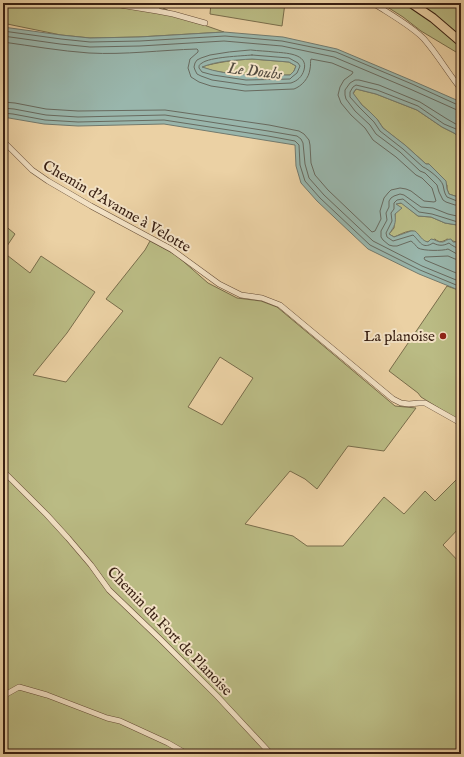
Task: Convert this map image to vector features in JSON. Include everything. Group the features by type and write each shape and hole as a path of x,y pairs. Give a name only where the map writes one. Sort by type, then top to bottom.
{"main road":[{"path":"411,3 433,18 461,42"}],"street":[{"path":"108,3 173,14 205,23"},
{"path":"157,3 157,11"},
{"path":"373,3 410,27 423,38 461,89"},
{"name":"Chemin d'Avanne à Velotte","path":"3,141 32,170 48,181 171,249 219,284 241,295 262,298 280,305 393,399 401,403 425,403 457,421 461,425"},
{"name":"Chemin du Fort de Planoise","path":"3,471 68,538 91,565 109,590 165,644 272,754"},
{"path":"3,696 19,688 47,694 107,718 120,721 168,743 187,754"}],"green space":[{"path":"3,3 160,3 163,8 193,22 224,32 90,38 61,35 3,23"},
{"path":"211,3 285,3 282,26 210,14"},
{"path":"381,3 461,3 461,55 421,31"},
{"path":"252,59 289,62 296,66 290,75 247,76 214,71 201,67 226,62"},
{"path":"356,89 376,94 417,110 461,138 461,193 458,197 449,194 447,185 429,164 426,164 383,128 377,119 353,94"},
{"path":"402,203 418,216 431,217 445,223 457,225 461,228 461,247 456,242 447,239 441,242 435,239 425,242 413,231 394,237 389,234 394,228 396,204"},
{"path":"3,224 15,234 3,252"},
{"path":"150,241 176,255 208,283 237,298 261,301 277,307 395,406 416,408 384,451 348,446 317,489 305,479 290,471 245,524 293,536 307,546 343,546 384,497 404,514 425,491 435,501 461,475 461,526 443,545 461,564 461,754 3,754 3,252 30,273 41,256 95,292 67,333 33,375 66,382 123,311 106,299 145,250","holes":["220,357 253,378 222,425 188,407"]},
{"name":"La planoise","path":"447,286 461,291 461,422 421,397 418,393 389,371"}],"water":[{"path":"3,27 90,38 224,32 283,37 337,49 461,102 461,138 417,110 376,94 356,89 353,93 362,105 377,119 383,128 426,164 429,164 446,181 449,194 458,197 461,193 461,228 457,225 445,223 431,217 418,216 401,203 396,204 402,208 395,214 395,224 389,234 394,237 415,231 428,242 431,239 443,242 451,239 453,242 456,242 461,247 461,291 419,274 368,249 317,201 301,183 296,166 295,145 164,124 78,126 44,124 3,117","holes":["252,59 289,62 296,66 290,75 234,74 202,67 233,60"]}],"place":[{"name":"La planoise","path":"443,336"}],"water label":[{"name":"Le Doubs","path":"255,70"}]}
